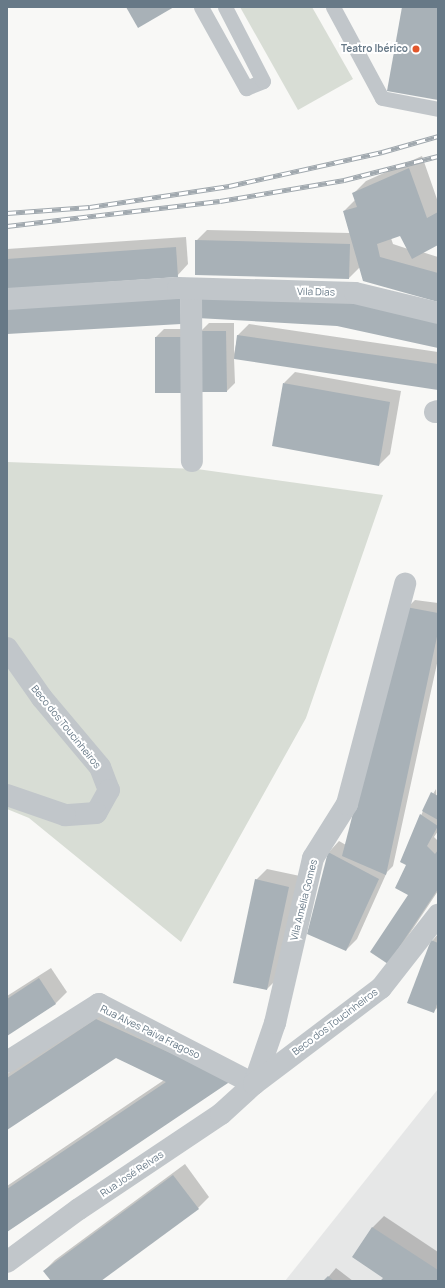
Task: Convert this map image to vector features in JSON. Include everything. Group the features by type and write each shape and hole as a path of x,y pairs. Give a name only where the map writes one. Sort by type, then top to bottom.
{"street":[{"name":"Vila Dias","path":"7,299 192,289 355,293 438,313"},
{"path":"192,289 192,461"},
{"name":"Vila Amélia Gomes","path":"254,1084 274,1023 313,858 347,804 405,584"},
{"name":"Beco dos Toucinheiros","path":"7,648 42,698 100,767 109,790 96,812 65,815 7,795"},
{"name":"Beco dos Toucinheiros","path":"254,1084 381,988 438,915"},
{"name":"Rua Alves Paiva Fragoso","path":"7,1062 99,1004 254,1084"},
{"name":"Rua José Relvas","path":"7,1262 79,1209 221,1114 254,1084"}],"lane":[{"path":"201,7 246,88 263,81 225,7"},
{"path":"333,7 382,98 438,109"}],"shaded area":[{"path":"240,7 312,7 353,79 298,110"},
{"path":"7,462 197,469 383,495 306,718 181,942 29,818 7,809"},
{"path":"438,1089 438,1281 285,1281"}],"building":[{"path":"126,7 174,7 138,28"},
{"name":"Teatro Ibérico","path":"402,7 438,7 438,100 387,91"},
{"path":"409,168 427,218 438,212 438,245 412,259 400,236 377,244 380,257 438,273 438,302 363,281 343,211 357,207 352,193"},
{"path":"195,240 350,244 349,279 195,275"},
{"path":"176,247 178,277 7,289 7,259"},
{"path":"198,293 341,299 438,322 438,348 337,326 197,318"},
{"path":"180,295 181,324 7,334 7,306"},
{"path":"200,331 226,331 227,392 201,392"},
{"path":"237,335 438,364 438,390 234,359"},
{"path":"155,337 182,337 182,393 155,393"},
{"path":"283,383 390,402 379,466 272,446"},
{"path":"406,607 438,613 438,632 386,875 342,856"},
{"path":"431,792 438,796 438,820 422,811"},
{"path":"420,814 438,826 427,846 435,854 438,850 438,889 388,964 370,952 408,895 395,888 406,865 400,862"},
{"path":"328,852 379,879 346,951 307,934"},
{"path":"255,879 289,887 267,990 233,983"},
{"path":"431,940 438,943 438,1001 434,1013 407,1003"},
{"path":"39,978 56,1004 7,1036 7,999"},
{"path":"96,1019 231,1081 7,1232 7,1189 166,1082 116,1058 7,1130 7,1078"},
{"path":"173,1175 199,1209 101,1281 51,1281 43,1271"},
{"path":"372,1227 438,1270 438,1281 380,1281 383,1278 352,1257"},
{"path":"328,1276 334,1281 323,1281"}],"railway":[{"path":"7,213 90,207 229,186 382,152 438,136"},
{"path":"7,226 220,201 344,180 438,156"}],"place":[{"name":"Teatro Ibérico","path":"416,49"}]}
